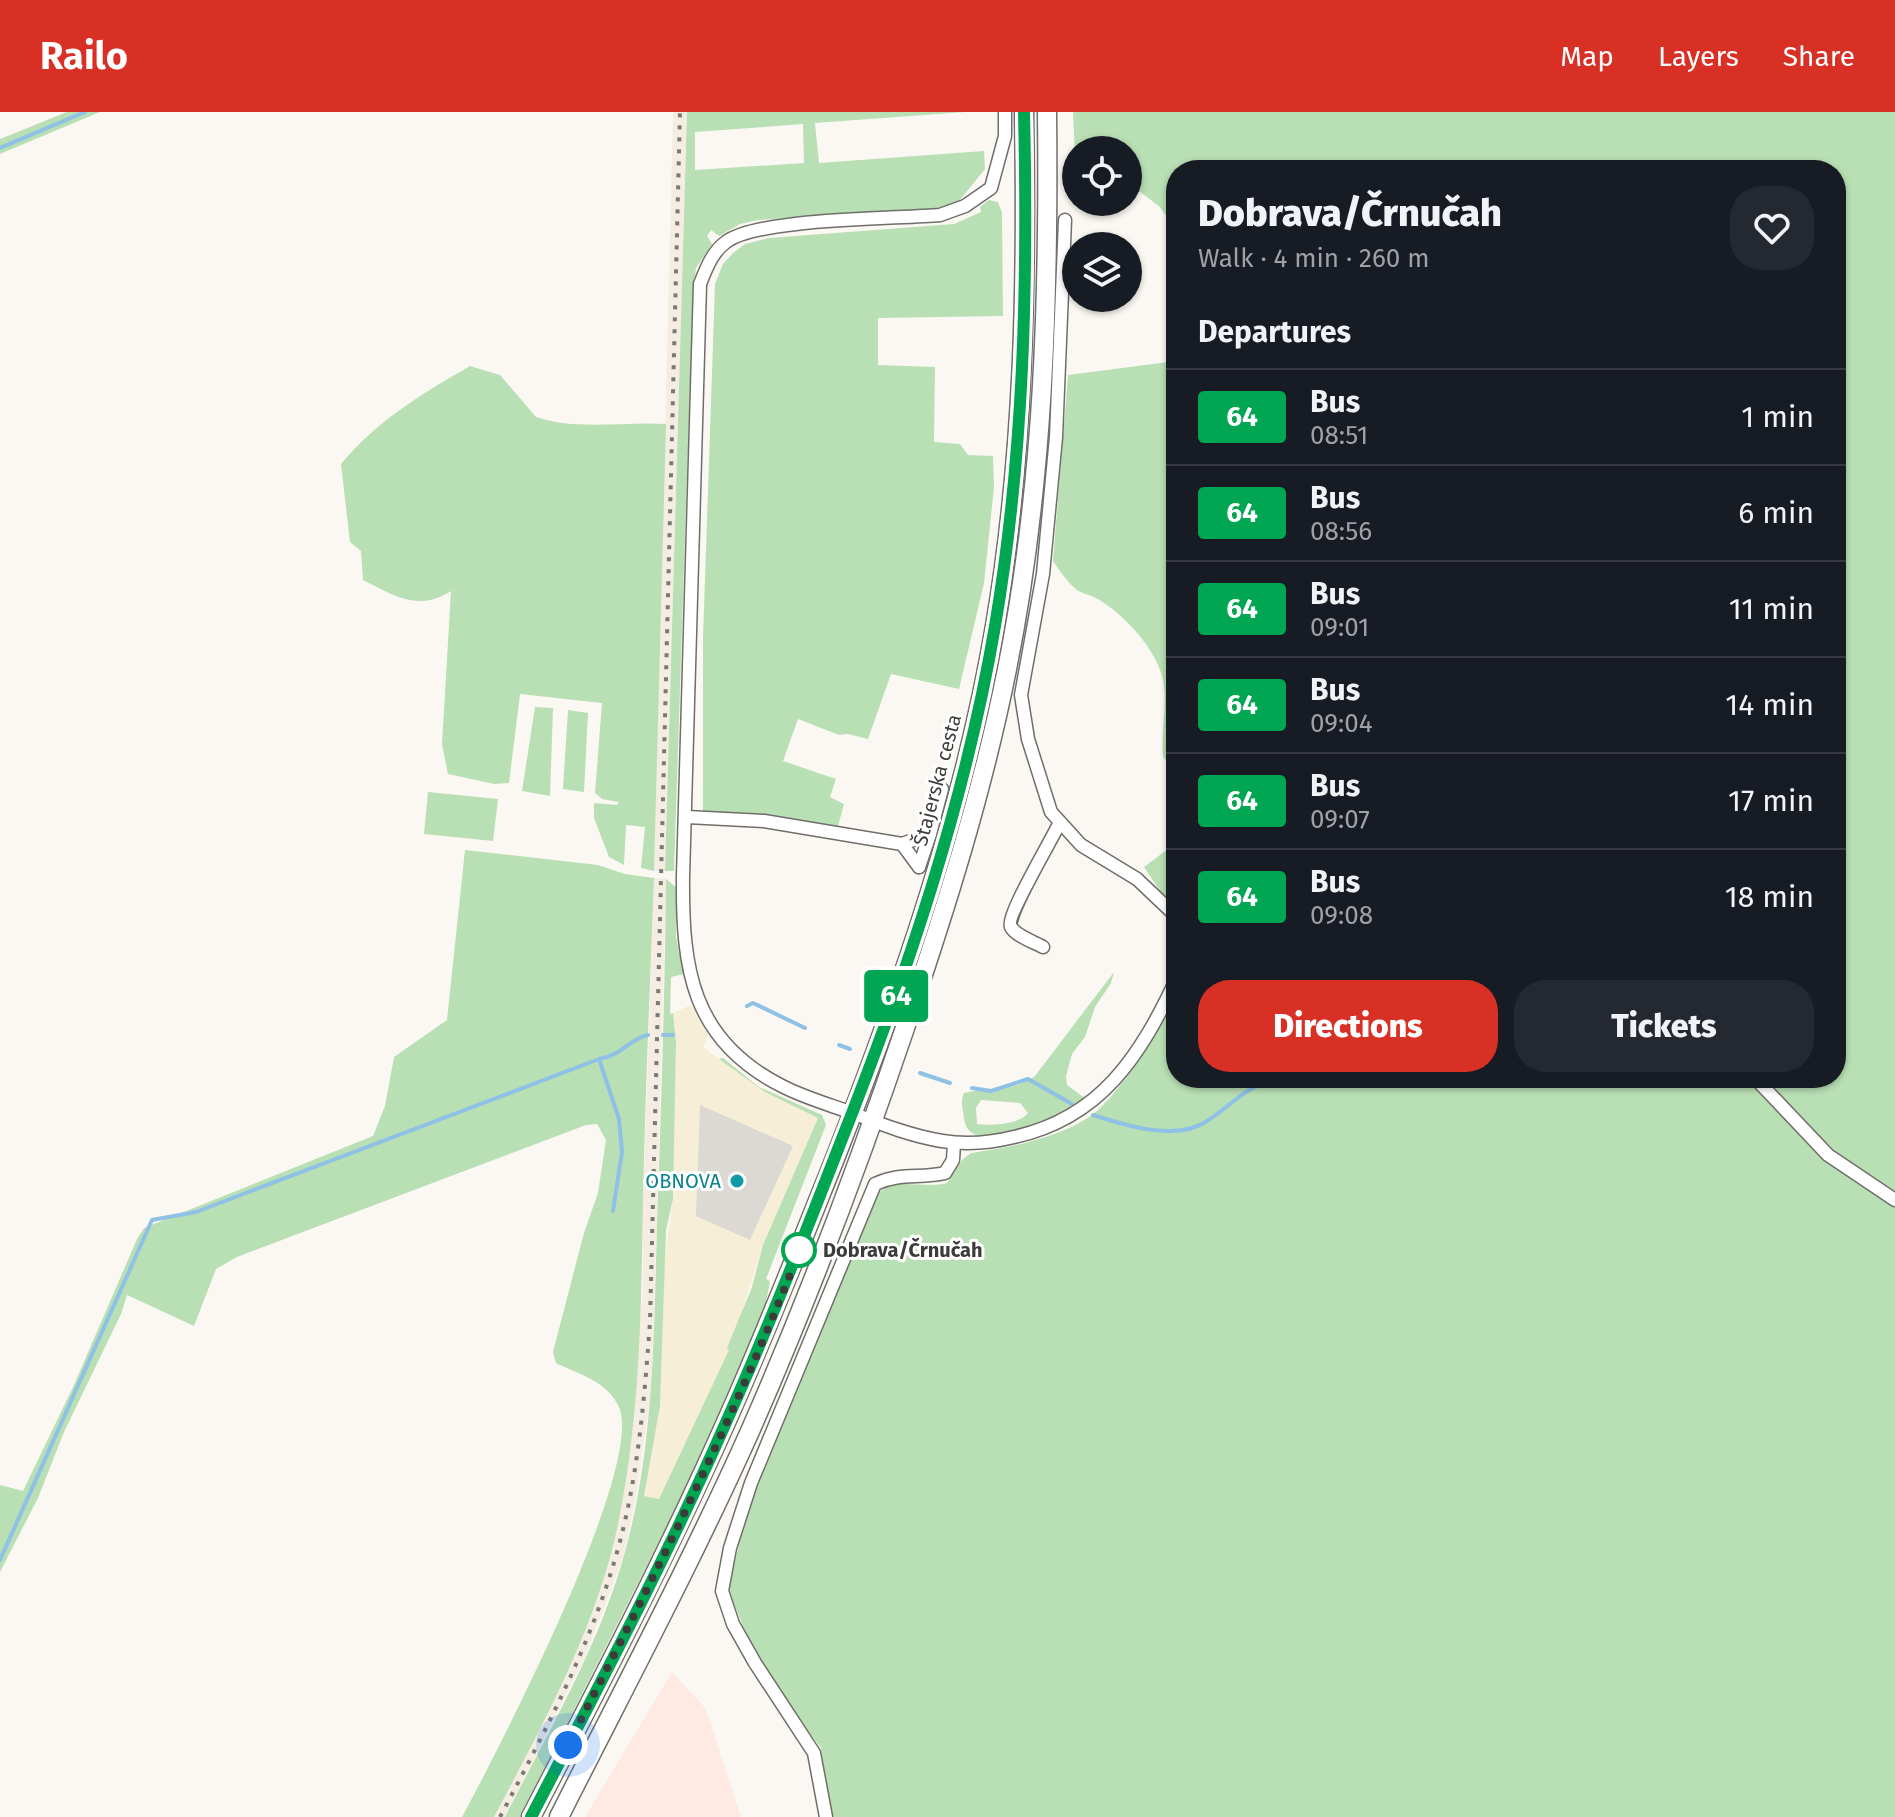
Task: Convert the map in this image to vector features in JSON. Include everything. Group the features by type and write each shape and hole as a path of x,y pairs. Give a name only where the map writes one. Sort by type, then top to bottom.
{"main road":[{"name":"Štajerska cesta","path":"531,1817 651,1582 726,1424 783,1292 876,1054 957,796 995,626 1015,477 1025,299 1024,112"},
{"name":"Štajerska cesta","path":"559,1817 654,1631 750,1430 873,1121 968,833 1012,637 1035,487 1043,402 1047,112"}],"street":[{"path":"1005,112 1005,136 991,188 965,206 940,215 755,229 726,242 708,263 700,284 683,935 690,977 724,1045 781,1086 873,1121 954,1143 993,1142 1033,1133 1067,1120 1102,1095 1127,1065 1166,1001"},
{"path":"1065,220 1056,437 1043,574 1021,695 1033,754 1051,812 1059,824 1081,845 1137,879 1166,907"},
{"path":"902,844 919,867 942,789"},
{"path":"687,817 764,821 902,844 930,834"},
{"path":"1043,947 1012,929 1008,921 1059,824"},
{"path":"1764,1088 1828,1155 1895,1200"},
{"path":"826,1817 814,1753 733,1624 722,1591 724,1573 751,1483 875,1184 893,1176 929,1177 945,1173 953,1160 954,1143"}],"shaded area":[{"path":"673,112 687,112 665,871 654,871"},
{"path":"654,878 666,879 654,1323 650,1400 635,1502 623,1558 585,1657 505,1817 494,1817 564,1679 617,1530 643,1290"},
{"path":"691,1005 708,1035 703,1047 765,1092 818,1118 763,1245 730,1350 659,1499 644,1496 660,1406 665,1257 673,1198 676,1043 673,1013"},
{"path":"672,1672 706,1709 741,1817 585,1817"}],"green space":[{"path":"67,112 100,112 0,154 0,139"},
{"path":"687,112 965,112 815,123 819,163 984,151 985,169 959,201 944,208 758,220 740,224 719,236 711,230 707,236 712,244 696,268 693,293 674,871 665,871","holes":["803,124 804,163 695,170 695,132"]},
{"path":"1073,112 1895,112 1895,1194 1826,1146 1770,1088 1846,1088 1846,160 1166,160 1166,215 1142,193 1142,136 1074,136"},
{"path":"989,200 998,202 1002,213 1003,316 878,318 878,365 935,367 934,442 960,444 968,455 993,456 994,487 984,583 959,689 891,674 868,739 839,735 798,719 783,761 836,779 830,797 844,804 838,826 703,812 703,638 715,284 723,264 745,244 769,238 954,224 981,212 980,207"},
{"path":"1166,362 1166,760 1163,757 1164,686 1152,653 1125,620 1104,603 1077,590 1053,561 1068,375"},
{"path":"470,366 500,375 536,417 584,425 666,424 654,871 641,868 645,827 626,825 624,865 609,857 594,818 594,803 617,805 619,802 602,799 595,793 602,703 520,694 509,783 494,784 448,774 442,744 451,591 417,601 396,596 363,580 361,551 350,542 341,464 385,421"},
{"path":"535,707 553,708 550,796 522,791"},
{"path":"568,710 588,713 584,792 563,789"},
{"path":"428,792 498,799 493,841 424,834"},
{"path":"465,850 598,865 625,874 654,878 640,1327 635,1408 625,1489 607,1567 581,1641 494,1817 462,1817 534,1675 590,1546 610,1488 621,1439 619,1407 614,1398 592,1380 556,1363 553,1352 584,1233 598,1193 606,1140 597,1124 586,1125 237,1257 216,1269 194,1326 127,1295 121,1314 64,1432 38,1498 0,1572 0,1485 23,1491 144,1228 373,1136 385,1106 394,1057 447,1020"},
{"path":"1166,850 1166,899 1164,897 1144,867"},
{"path":"666,879 676,887 676,937 684,974 671,977 670,1014 673,1013 676,1043 673,1199 666,1230 660,1406 644,1496 659,1499 729,1350 727,1348 752,1287 763,1245 818,1118 765,1092 719,1059 723,1058 759,1087 822,1115 826,1125 766,1279 770,1281 763,1318 692,1476 520,1817 505,1817 600,1626 623,1559 641,1477 653,1350"},
{"path":"1114,972 1111,983 1095,1007 1085,1037 1072,1054 1066,1076 1067,1085 1086,1099 1020,1131 982,1137 970,1131 964,1118 964,1093 1009,1087 1035,1076","holes":["981,1100 1020,1103 1028,1113 1019,1120 977,1124 976,1108"]},
{"path":"1166,1012 1166,1088 1760,1088 1781,1112 1895,1208 1895,1817 834,1817 829,1809 821,1748 778,1691 751,1645 728,1590 748,1507 875,1197 882,1190 899,1184 947,1183 963,1159 971,1153 1039,1139 1088,1118 1112,1096"}],"building":[{"name":"OBNOVA","path":"700,1105 793,1146 750,1240 696,1216"}],"waterway":[{"path":"0,148 85,112"},
{"path":"747,1006 753,1003 805,1028"},
{"path":"0,1560 152,1220 196,1212 607,1057 648,1035"},
{"path":"663,1035 673,1035"},
{"path":"839,1045 850,1049"},
{"path":"599,1059 619,1119 622,1152 613,1211"},
{"path":"920,1073 950,1083"},
{"path":"972,1088 991,1091 1028,1079 1072,1104"},
{"path":"1093,1115 1150,1130 1181,1130 1207,1121 1253,1088"}],"railway":[{"path":"500,1817 572,1673 602,1598 625,1521 641,1422 650,1322 680,112"}],"bus line":[{"name":"64","path":"531,1817 632,1620 726,1424 783,1292 868,1077 925,907 978,710 995,626 1015,477 1025,314 1024,112"}],"place":[{"name":"OBNOVA","path":"737,1181"},
{"name":"Dobrava/Črnučah","path":"799,1250"}],"route":[{"path":"568,1745 726,1424 802,1244 799,1250"}]}
